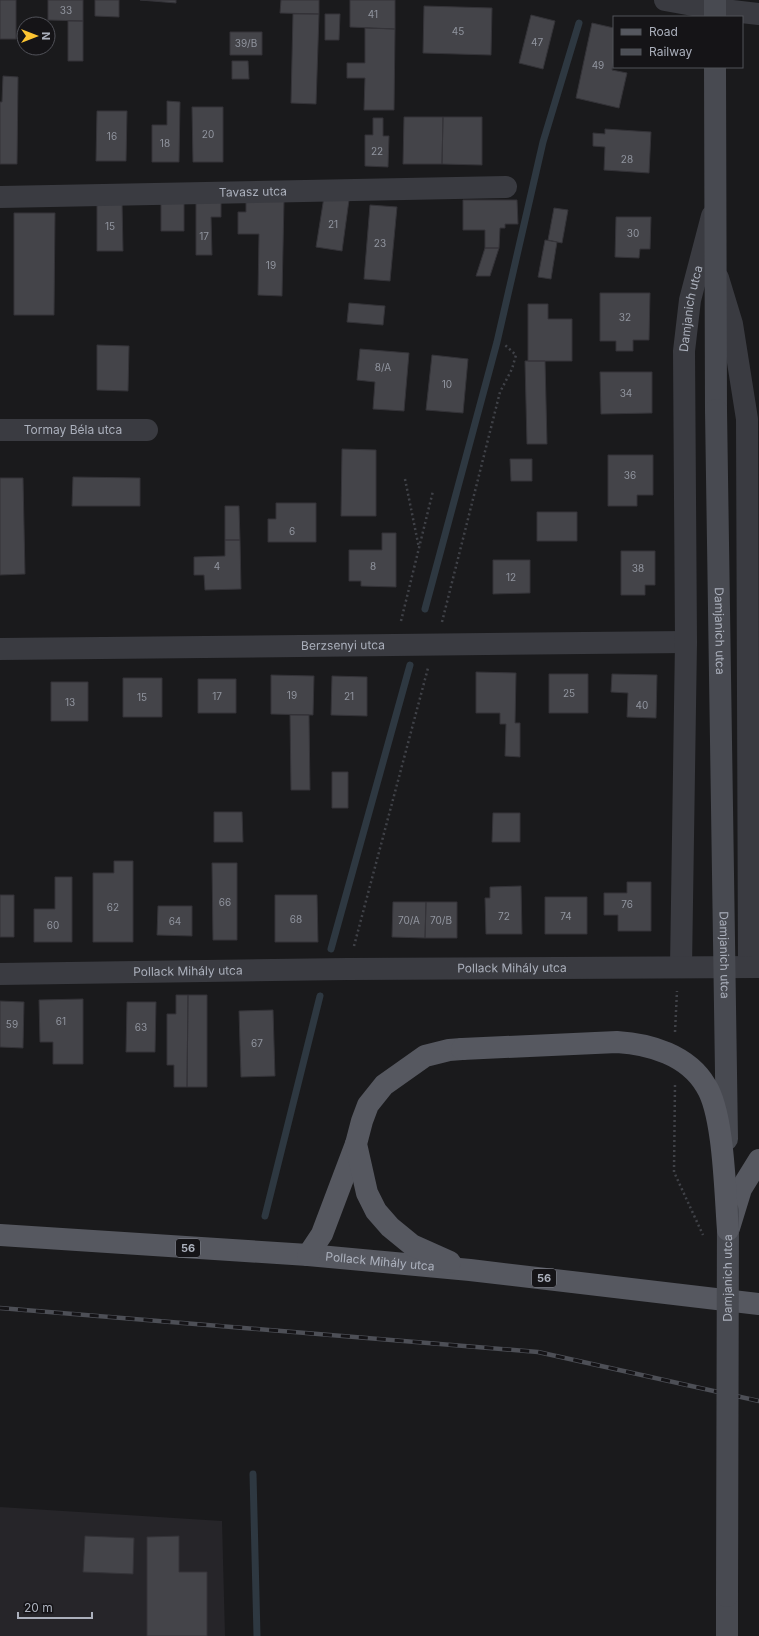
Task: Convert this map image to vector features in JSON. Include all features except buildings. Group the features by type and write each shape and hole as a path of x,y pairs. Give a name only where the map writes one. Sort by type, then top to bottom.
{"main road":[{"name":"Damjanich utca","path":"715,68 716,410 728,1230 727,1636"},
{"path":"308,1255 322,1234 356,1144 368,1105 384,1085 425,1056 449,1050 462,1049 632,1043 655,1047 682,1061 706,1085 714,1104 719,1131 728,1230"},
{"path":"356,1144 367,1193 376,1211 390,1227 412,1245 470,1270"},
{"path":"728,1230 741,1189 759,1160"},
{"name":"Pollack Mihály utca","path":"0,1235 308,1255 470,1270 759,1304"}],"street":[{"path":"665,0 715,9 759,14"},
{"name":"Tavasz utca","path":"0,197 506,187"},
{"name":"Damjanich utca","path":"681,967 686,642 684,351 690,300 715,206"},
{"name":"Damjanich utca","path":"716,273 732,324 753,419 754,967"},
{"name":"Tormay Béla utca","path":"0,430 146,430"},
{"name":"Berzsenyi utca","path":"0,649 686,642"},
{"name":"Pollack Mihály utca","path":"0,974 754,967"}],"path":[{"path":"405,479 419,550"},
{"path":"394,645 433,491"},
{"path":"674,1172 704,1237"}],"shaded area":[{"path":"0,1507 222,1521 225,1636 0,1636"}],"waterway":[{"path":"425,609 497,342 543,142 579,23"},
{"path":"331,949 410,665"},
{"path":"265,1216 320,996"},
{"path":"253,1474 257,1636"}],"railway":[{"path":"0,1308 538,1352 759,1401"}]}
